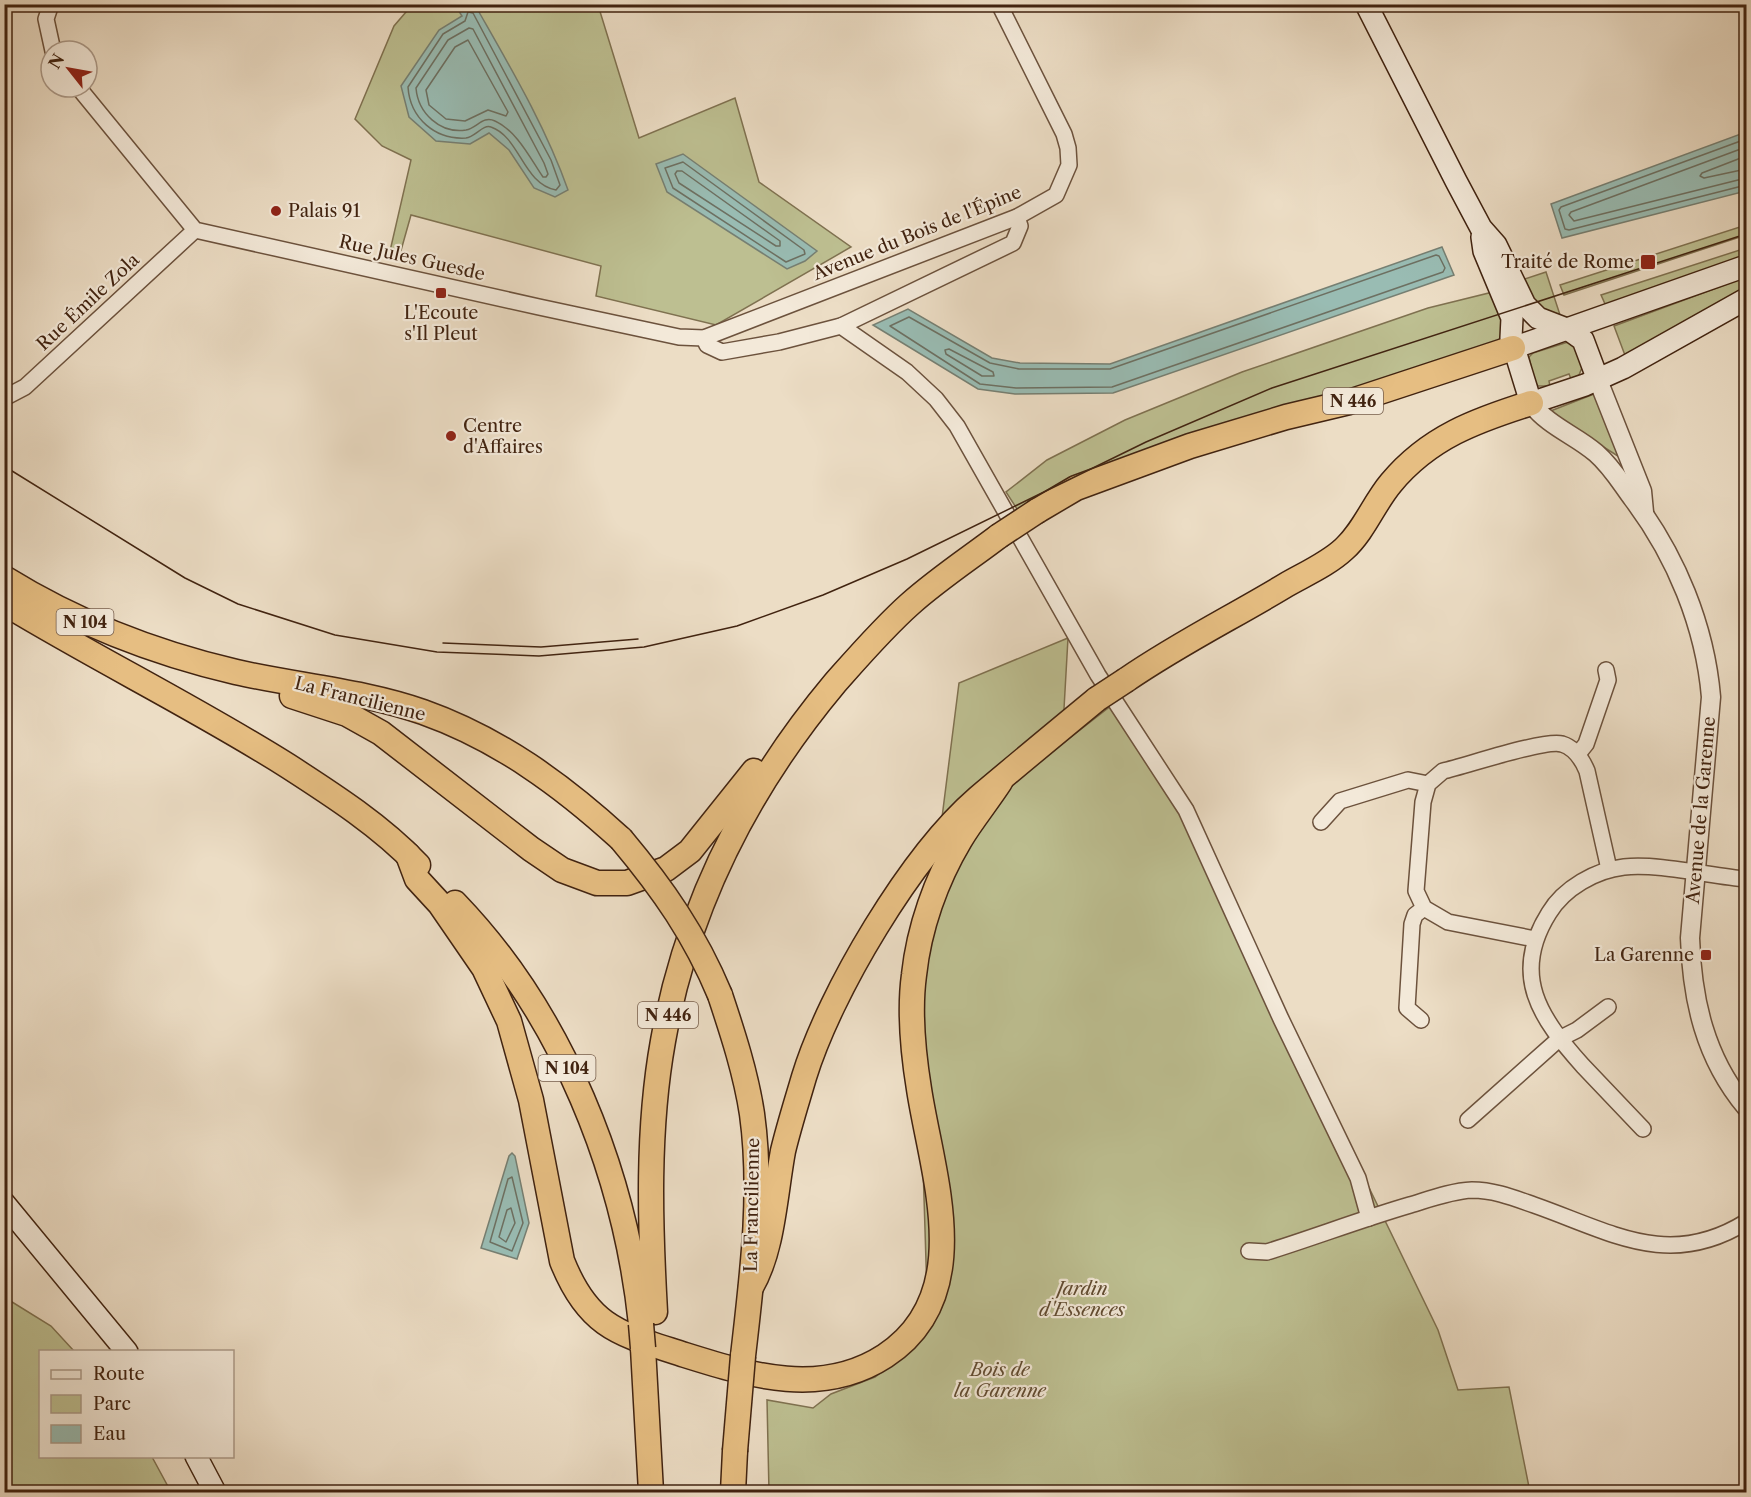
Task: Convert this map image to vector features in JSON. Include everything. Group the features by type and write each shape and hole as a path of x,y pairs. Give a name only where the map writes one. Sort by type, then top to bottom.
{"highway":[{"name":"N 446","path":"645,1334 655,1320 650,1233 653,1137 662,1043 676,980 702,901 727,845 760,786 792,738 862,652 909,604 999,536 1076,489 1191,446 1286,417 1349,402 1513,348"},
{"path":"751,1287 762,1268 784,1149 806,1073 825,1024 847,979 879,923 940,838 978,798 1097,699 1168,651 1261,600 1344,549 1359,532 1391,483 1409,464 1470,423 1531,403"},
{"name":"La Francilienne","path":"4,578 86,622 171,654 238,672 379,700 423,712 458,727 526,762 557,783 621,839 658,884 692,934 720,995 744,1076 755,1147 751,1287 743,1356 733,1492"},
{"name":"N 104","path":"4,603 180,700 269,754 344,804 408,855 477,926 528,996 556,1047 590,1119 617,1194 634,1267 645,1334 651,1492"},
{"path":"238,672 257,687 315,702 347,714 381,733 531,849 562,870 597,883 627,883 666,869 690,851 769,751 792,738"},
{"path":"408,855 417,879 440,904 484,968 509,1021 531,1100 562,1261 583,1301 610,1328 631,1338 709,1362 778,1378 806,1381 856,1372 890,1352 906,1338 920,1318 939,1275 942,1228 918,1088 912,1009 914,974 920,940 944,869 961,837 1000,782"}],"main road":[{"path":"1366,4 1481,228 1496,245 1528,309 1545,321 1569,330 1583,340 1598,380"},
{"path":"1481,228 1484,250 1512,318 1513,348 1531,403 1598,380 1746,298"},
{"path":"1513,348 1746,266"},
{"path":"4,1203 125,1350"},
{"path":"197,1458 215,1492"}],"street":[{"path":"50,39 46,19 51,4"},
{"name":"Avenue du Bois de l'Épine","path":"797,302 1017,217 1056,195 1069,165 1064,134 999,4"},
{"path":"88,99 195,230"},
{"path":"704,338 707,345 722,352 778,342 841,326 1013,243 1020,225 1017,217"},
{"name":"Rue Jules Guesde","path":"195,230 679,337 704,338 797,302"},
{"name":"Rue Émile Zola","path":"4,398 25,387 195,230"},
{"path":"841,326 907,372 936,399 957,426 1098,675 1186,810 1281,1019 1358,1178 1369,1218"},
{"path":"1598,380 1642,491 1645,513"},
{"path":"1531,403 1541,417 1596,452 1616,472 1645,513"},
{"name":"Avenue de la Garenne","path":"1645,513 1687,596 1699,626 1708,669 1710,698 1707,754 1690,938 1696,1002 1702,1030 1712,1054 1746,1107"},
{"path":"1578,754 1586,744 1608,680 1606,670"},
{"path":"1535,939 1448,922 1424,908 1416,891 1423,802 1428,784 1443,771 1553,743 1563,744 1578,754 1587,771 1609,869"},
{"path":"1321,822 1340,801 1408,780 1428,784"},
{"path":"1643,1129 1559,1039 1534,995 1531,962 1535,939 1551,909 1563,896 1591,876 1609,869 1646,867 1746,879"},
{"path":"1420,1020 1407,1008 1412,924 1415,915 1424,908"},
{"path":"1468,1120 1559,1039 1577,1030 1608,1006"},
{"path":"1249,1251 1267,1252 1387,1212 1461,1191 1496,1193 1627,1238 1678,1247 1724,1236 1746,1222"}],"green space":[{"path":"412,5 598,5 639,138 735,98 759,182 851,247 716,325 596,296 601,266 411,215 400,254 390,251 411,160 382,146 355,119 394,26"},
{"path":"1746,225 1746,235 1564,295 1560,285"},
{"path":"1746,248 1746,260 1606,306 1601,295"},
{"path":"1546,272 1562,321 1541,311 1522,280"},
{"path":"1746,277 1746,291 1626,358 1614,326"},
{"path":"1493,292 1503,318 1503,331 1496,343 1019,512 1006,492 1047,460 1125,420 1242,372 1428,308"},
{"path":"1568,342 1574,345 1583,365 1579,375 1571,379 1569,374 1549,381 1550,386 1538,386 1534,381 1529,357 1533,353"},
{"path":"1594,394 1621,458 1548,412"},
{"path":"1068,638 1062,744 1116,702 1186,810 1438,1330 1458,1390 1509,1387 1530,1492 769,1492 767,1400 813,1408 831,1394 875,1377 905,1354 928,1327 917,970 927,936 959,683"},
{"path":"4,1297 51,1326 73,1350 39,1350 39,1458 153,1458 171,1492 5,1492"}],"water":[{"path":"455,5 475,5 549,142 568,190 555,197 534,188 509,150 489,133 470,144 436,141 409,117 401,86 439,30 462,16"},
{"path":"1746,132 1746,191 1562,238 1551,204"},
{"path":"683,154 817,251 805,261 787,269 667,192 656,164"},
{"path":"1442,247 1454,275 1113,393 1015,394 978,389 873,325 908,309 992,358 1020,363 1110,364"},
{"path":"512,1153 515,1156 529,1223 517,1259 481,1248 509,1156"}],"tram line":[{"path":"4,466 185,578 238,604 335,635 437,652 539,656 644,647 737,626 823,595 907,559 1146,442 1272,388 1746,234"},
{"path":"443,643 541,647 638,639"}],"place":[{"name":"Palais 91","path":"276,211"},
{"name":"Traité de Rome","path":"1648,262"},
{"name":"L'Ecoute s'Il Pleut","path":"441,293"},
{"name":"Centre d'Affaires","path":"451,436"},
{"name":"La Garenne","path":"1706,955"}],"park label":[{"name":"Jardin d'Essences","path":"1082,1299"},
{"name":"Bois de la Garenne","path":"1000,1380"}]}
